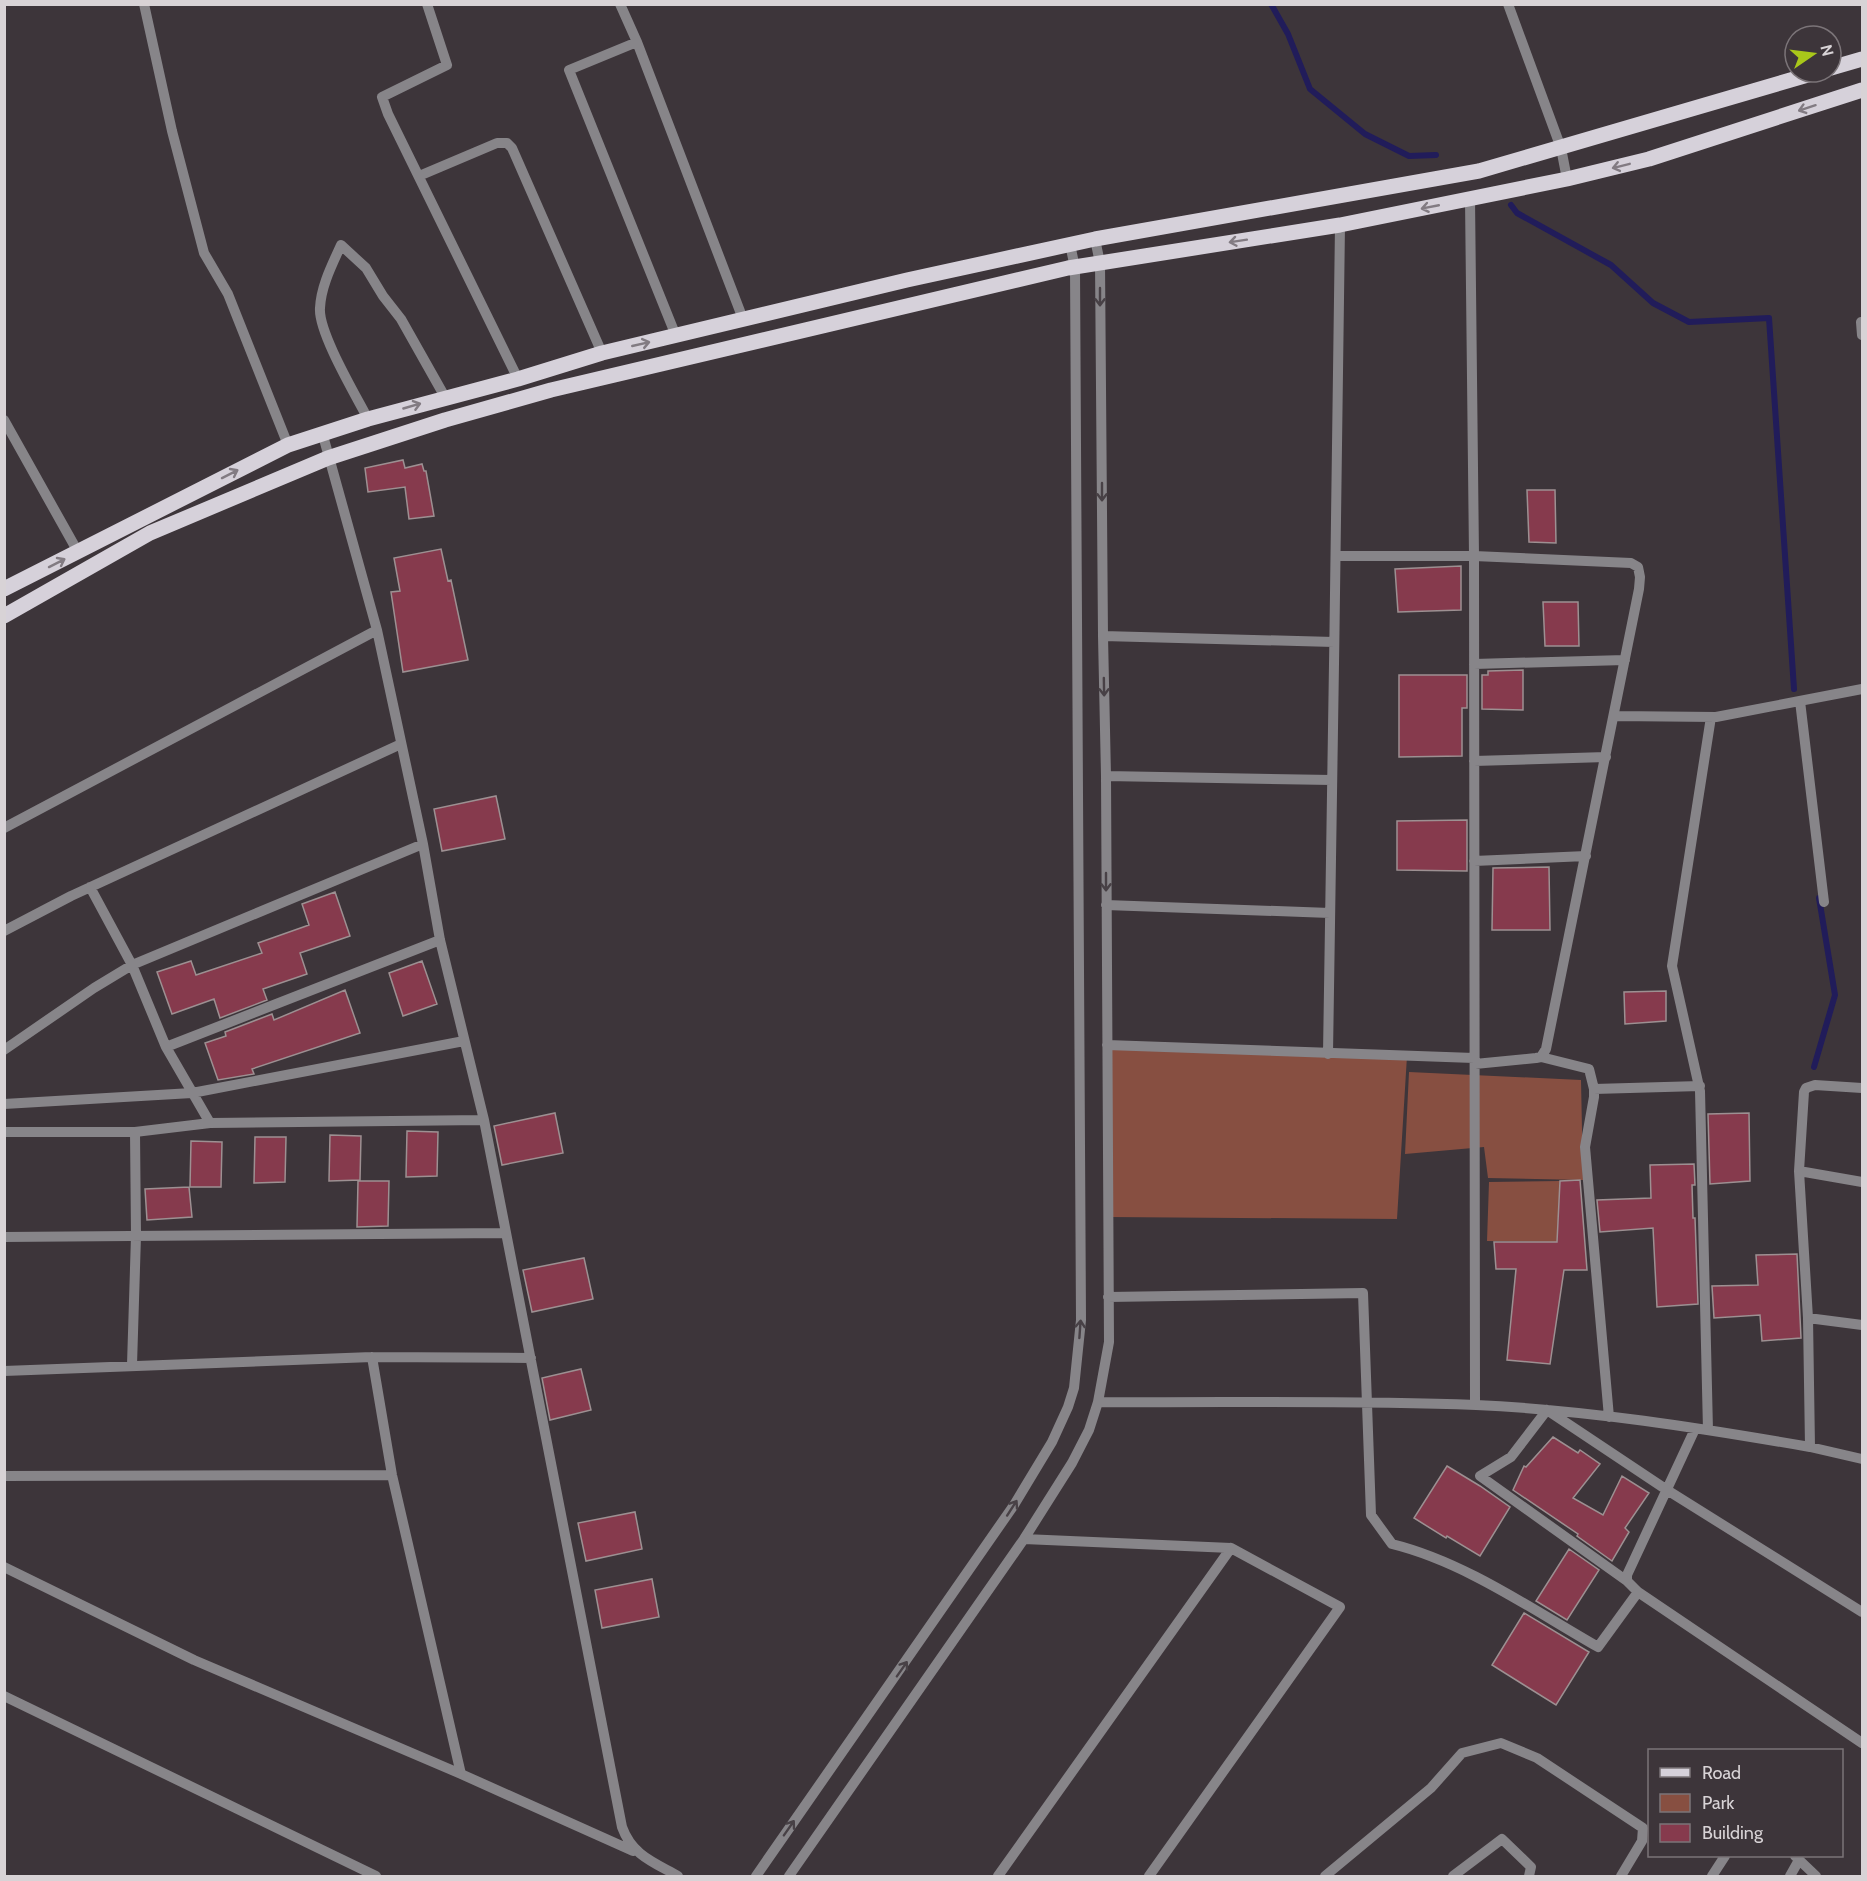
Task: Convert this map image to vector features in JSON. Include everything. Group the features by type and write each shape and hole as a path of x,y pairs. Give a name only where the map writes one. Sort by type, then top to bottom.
{"main road":[{"path":"1843,65 1863,59"},
{"path":"4,589 288,444 322,432 602,353 907,280 1095,239 1479,171 1783,82"},
{"path":"4,616 150,533 328,458 445,420 551,390 843,320 1100,263 1340,225 1567,179 1649,159 1863,90"}],"street":[{"path":"144,4 172,130 204,253 228,294 288,444"},
{"path":"427,4 447,65 382,97 518,378"},
{"path":"620,4 637,42 743,319"},
{"path":"1508,4 1561,148 1567,179"},
{"path":"637,42 569,70 676,336"},
{"path":"419,176 497,143 507,143 512,148 602,353"},
{"path":"1470,199 1474,556 1475,1405"},
{"path":"1328,1054 1340,225"},
{"path":"789,1876 1024,1539 1082,1446 1098,1402 1109,1342 1100,263 1095,239"},
{"path":"756,1876 1014,1505 1052,1442 1074,1388 1081,1320 1076,268 1070,244"},
{"path":"368,419 324,334 320,309 325,282 341,245 366,268 382,296 401,319 445,398"},
{"path":"1862,322 1863,335"},
{"path":"4,420 78,552"},
{"path":"322,432 377,630 423,844 440,940 484,1120 622,1827 631,1847 639,1854"},
{"path":"1337,556 1474,556 1630,563 1638,567 1639,589 1606,757 1546,1049 1541,1057"},
{"path":"4,828 377,630"},
{"path":"1103,636 1334,642"},
{"path":"1474,664 1625,660"},
{"path":"1614,716 1711,717 1863,689"},
{"path":"1800,701 1824,902"},
{"path":"1708,1430 1700,1086 1672,966 1711,717"},
{"path":"4,931 90,887 401,744"},
{"path":"1474,760 1606,757"},
{"path":"1106,776 1332,780"},
{"path":"4,1050 132,964 423,844"},
{"path":"1474,861 1586,856"},
{"path":"90,887 132,964 166,1047 210,1123"},
{"path":"1106,905 1330,913"},
{"path":"166,1047 440,940"},
{"path":"4,1104 192,1093 464,1041"},
{"path":"1107,1045 1474,1061 1541,1057 1588,1069 1594,1089 1585,1147 1609,1417"},
{"path":"1810,1447 1808,1318 1799,1171 1804,1092 1806,1088 1815,1085 1863,1088"},
{"path":"1594,1089 1700,1086"},
{"path":"4,1132 135,1132 210,1123 484,1120"},
{"path":"132,1365 136,1236 135,1132"},
{"path":"1799,1171 1863,1182"},
{"path":"4,1237 505,1233"},
{"path":"1108,1297 1363,1293 1371,1515 1392,1544 1451,1563 1598,1647 1638,1592"},
{"path":"1808,1318 1863,1325"},
{"path":"4,1371 372,1357 531,1358"},
{"path":"372,1357 392,1475 461,1774"},
{"path":"1098,1402 1368,1403 1475,1405 1547,1410 1708,1430 1810,1447 1863,1459"},
{"path":"1547,1410 1667,1490 1863,1612"},
{"path":"1547,1410 1511,1457 1480,1476 1627,1581 1638,1592 1863,1743"},
{"path":"1627,1581 1627,1575 1695,1429"},
{"path":"4,1476 392,1475"},
{"path":"1024,1539 1231,1548 1340,1607 1149,1876"},
{"path":"998,1876 1231,1548"},
{"path":"4,1567 194,1660 461,1774 639,1854 678,1876"},
{"path":"4,1695 376,1876"},
{"path":"1325,1876 1431,1788 1462,1753 1501,1743 1537,1758 1643,1828 1641,1841 1621,1876"},
{"path":"1453,1876 1502,1839 1531,1867 1529,1876"},
{"path":"1712,1876 1724,1857"},
{"path":"1790,1876 1797,1858 1816,1876"}],"green space":[{"path":"1107,1045 1407,1056 1397,1219 1108,1217"},
{"path":"1409,1072 1581,1080 1583,1180 1488,1178 1484,1147 1405,1154"},
{"path":"1560,1181 1557,1242 1487,1241 1489,1182"}],"building":[{"path":"403,460 405,468 422,464 426,471 434,516 409,519 405,487 368,492 365,468"},
{"path":"1527,490 1555,490 1556,543 1529,542"},
{"path":"441,549 448,581 451,580 468,660 403,672 391,592 400,591 394,558"},
{"path":"1461,566 1461,610 1398,612 1395,569"},
{"path":"1543,602 1578,602 1579,646 1545,646"},
{"path":"1523,670 1523,710 1482,709 1482,675 1488,675 1488,671"},
{"path":"1399,675 1467,675 1467,708 1462,708 1462,756 1399,757"},
{"path":"496,796 505,839 442,851 434,809"},
{"path":"1467,820 1467,871 1397,870 1397,821"},
{"path":"1549,867 1550,930 1492,930 1493,868"},
{"path":"335,892 350,936 300,953 307,974 263,989 267,1000 220,1018 214,999 172,1014 157,972 191,961 196,975 262,953 258,943 309,925 302,904"},
{"path":"422,961 437,1004 403,1016 389,973"},
{"path":"345,990 360,1033 252,1069 254,1074 218,1080 205,1043 226,1036 225,1032 272,1014 274,1020"},
{"path":"1666,991 1666,1021 1625,1024 1624,992"},
{"path":"555,1113 563,1153 502,1165 494,1126"},
{"path":"1749,1113 1750,1181 1710,1184 1708,1114"},
{"path":"407,1131 438,1132 437,1176 406,1177"},
{"path":"330,1135 361,1136 360,1180 329,1181"},
{"path":"255,1137 286,1137 285,1182 254,1183"},
{"path":"191,1141 222,1142 221,1187 190,1187"},
{"path":"1694,1164 1695,1185 1692,1185 1698,1304 1657,1307 1653,1228 1600,1232 1597,1200 1651,1198 1650,1165"},
{"path":"1580,1180 1587,1270 1564,1270 1550,1364 1507,1360 1516,1269 1496,1269 1494,1242 1557,1242 1560,1181"},
{"path":"358,1181 389,1181 388,1226 357,1227"},
{"path":"189,1187 192,1217 147,1220 145,1189"},
{"path":"1797,1254 1801,1338 1762,1341 1760,1315 1714,1318 1712,1286 1758,1285 1756,1255"},
{"path":"584,1258 593,1299 532,1312 523,1270"},
{"path":"581,1369 591,1410 550,1420 542,1378"},
{"path":"1553,1437 1578,1453 1580,1450 1600,1464 1573,1498 1603,1515 1622,1476 1649,1493 1625,1528 1629,1532 1612,1561 1577,1536 1578,1534 1513,1490 1524,1466 1526,1467"},
{"path":"1447,1466 1510,1507 1480,1556 1414,1518"},
{"path":"635,1512 642,1549 586,1561 578,1523"},
{"path":"1569,1549 1599,1570 1567,1620 1536,1601"},
{"path":"652,1579 659,1617 602,1628 595,1590"},
{"path":"1524,1613 1589,1652 1556,1705 1492,1665"}],"waterway":[{"path":"1271,4 1288,34 1310,89 1365,134 1409,156 1436,155"},
{"path":"1511,205 1517,213 1611,265 1653,303 1689,322 1769,318 1794,689"},
{"path":"1814,1067 1835,995 1819,898"}]}
